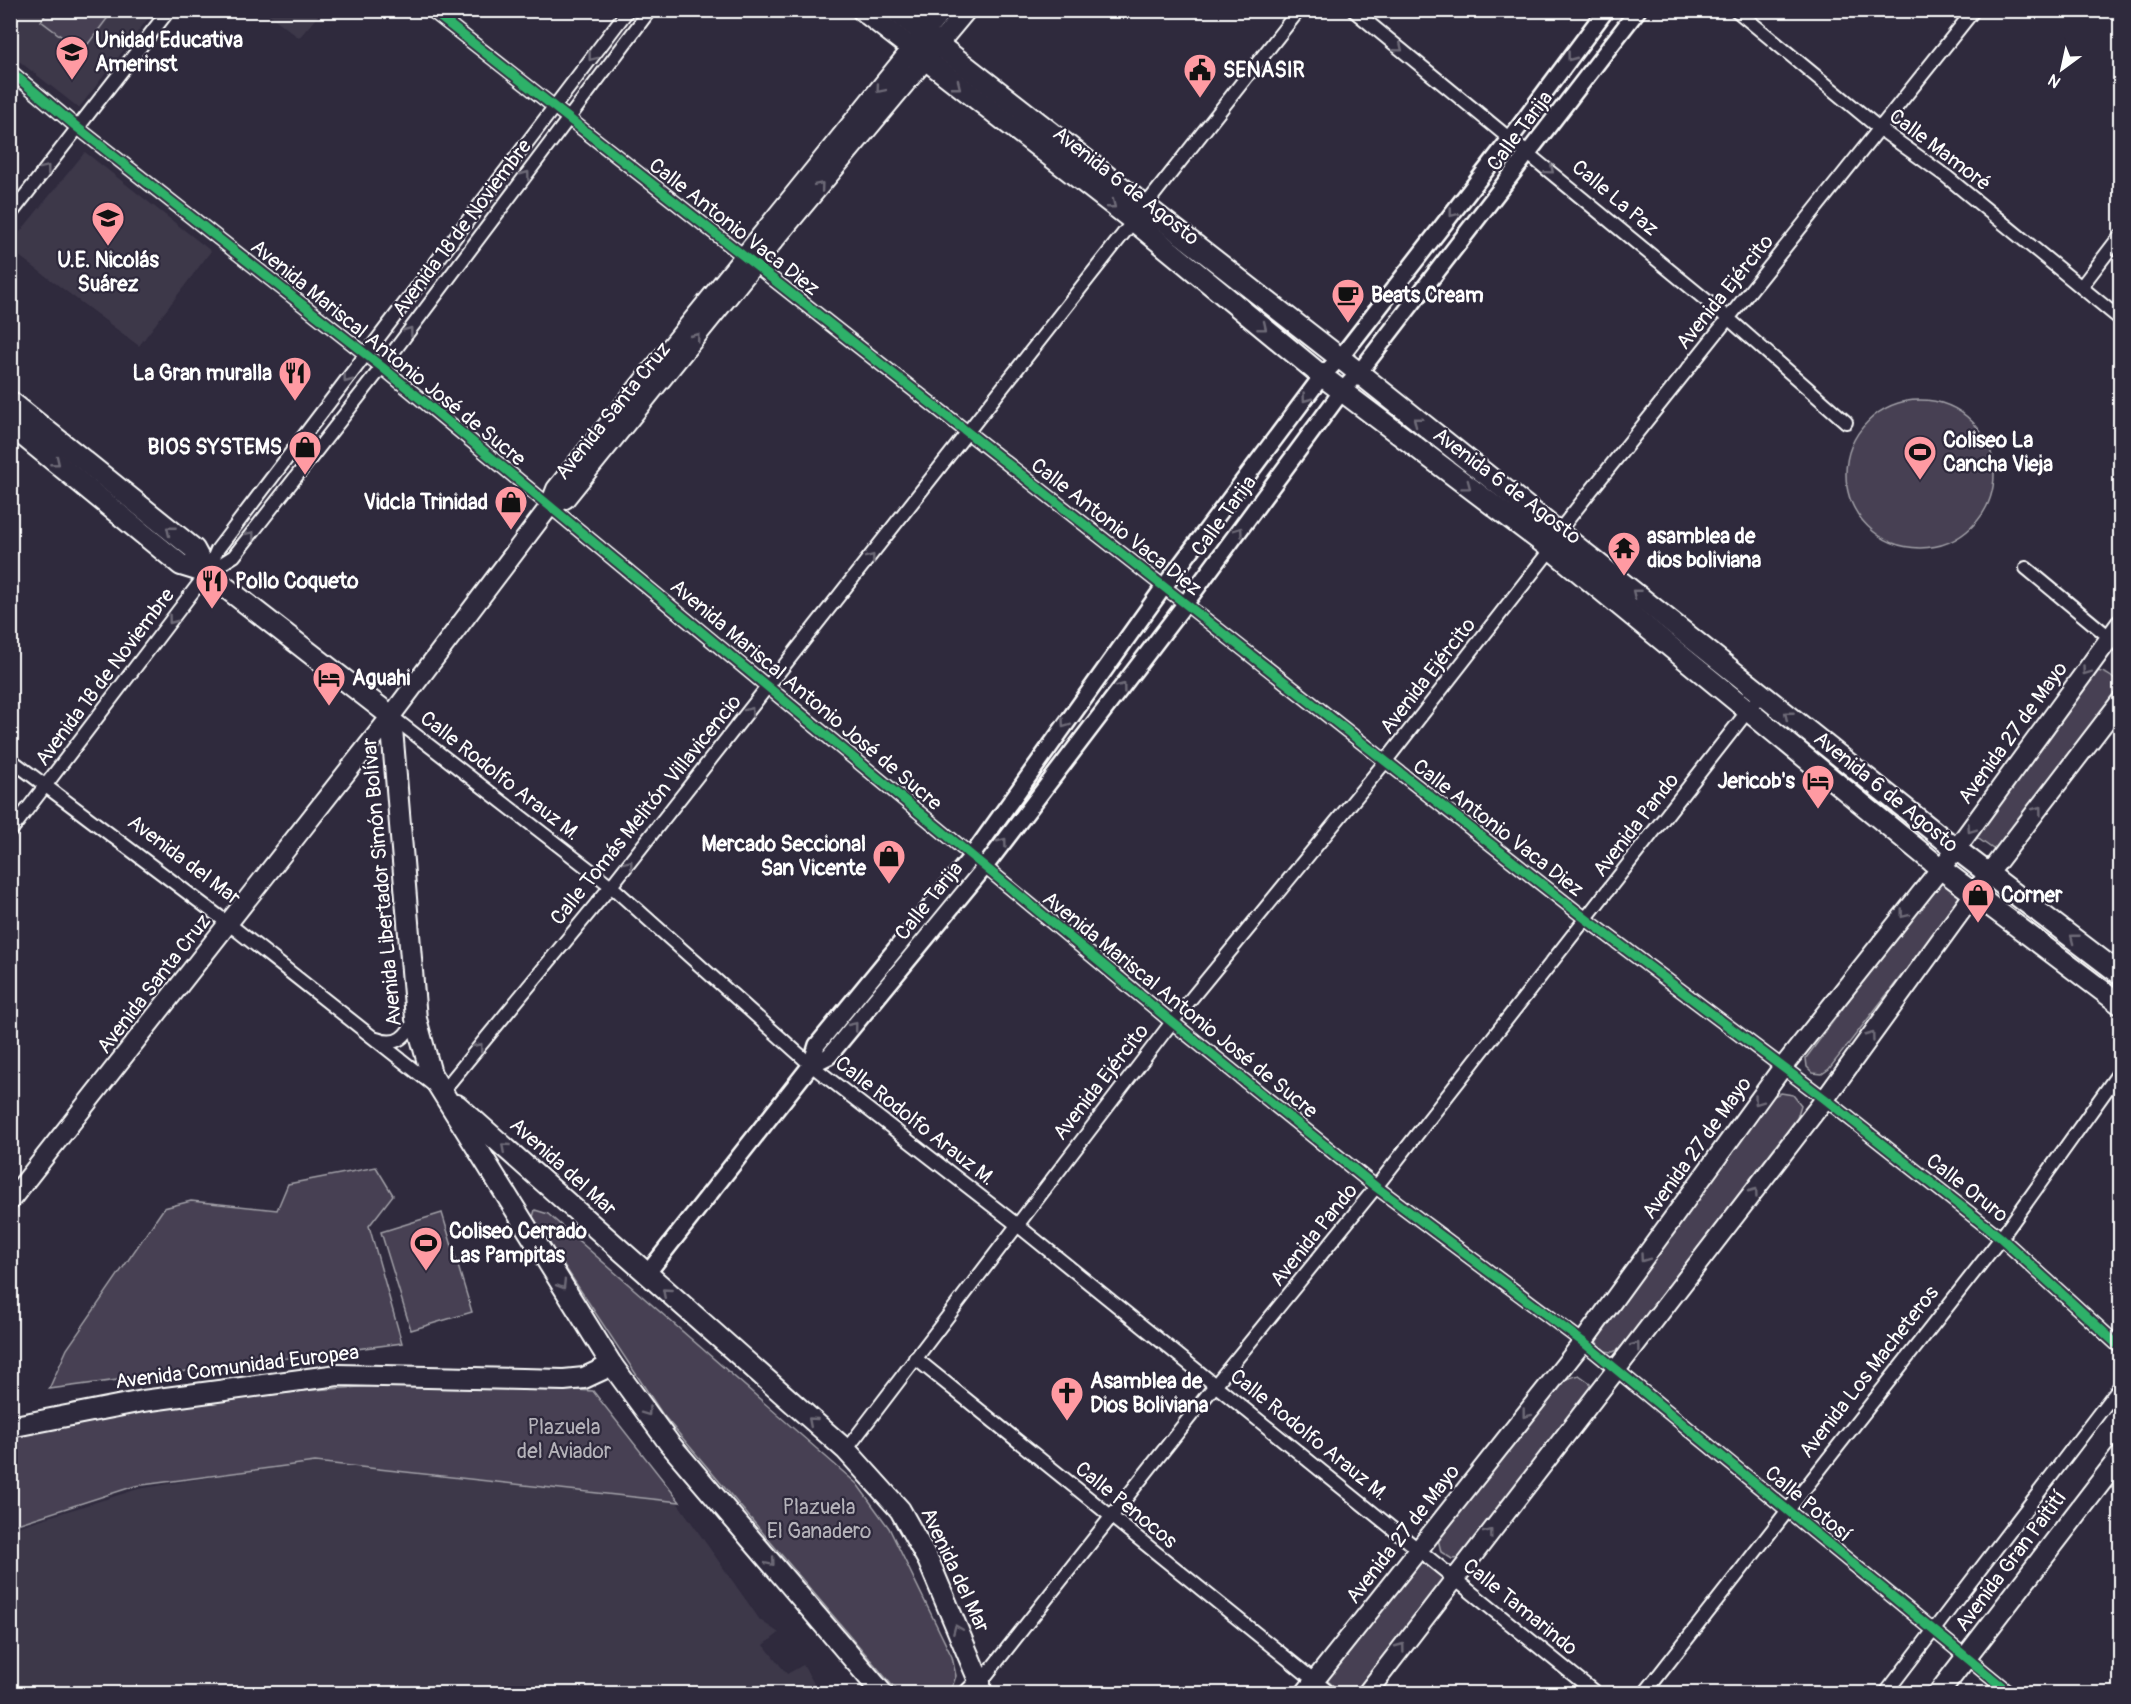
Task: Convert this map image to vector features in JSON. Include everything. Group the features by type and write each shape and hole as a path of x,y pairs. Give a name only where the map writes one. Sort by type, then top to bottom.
{"main road":[{"name":"Avenida 6 de Agosto","path":"862,10 919,56 1340,358 1555,541 1748,711 1940,868 2121,1004"},
{"name":"Avenida 6 de Agosto","path":"894,10 1141,215 1322,376 1555,541 1761,694 1956,849 2121,974"},
{"name":"Avenida Santa Cruz","path":"10,1201 391,716 549,507 565,499 748,261 919,56 931,39 943,10"},
{"name":"Avenida Santa Cruz","path":"931,39 967,10"},
{"name":"Avenida Libertador Simón Bolívar","path":"10,401 194,549 207,573"},
{"name":"Avenida Libertador Simón Bolívar","path":"10,425 181,565 207,573 391,716 416,1019 431,1074 612,1365 669,1443 883,1694"},
{"name":"Avenida 27 de Mayo","path":"1310,1687 1583,1342 1782,1068 1956,849 2117,636"},
{"path":"1365,1694 1617,1371 1825,1099 1989,873 2121,702"},
{"name":"Avenida del Mar","path":"442,1092 543,1179 646,1275 846,1450 900,1510 929,1562 979,1690"},
{"path":"510,1202 508,1188 512,1179 518,1174 530,1174 543,1179"},
{"name":"Avenida Comunidad Europea","path":"10,1428 143,1401 338,1375 564,1380 584,1378 612,1365"},
{"name":"Avenida Gran Paitití","path":"1938,1694 2121,1457"}],"street":[{"path":"10,215 169,10"},
{"name":"Calle Antonio Vaca Diez","path":"431,10 1385,762 1782,1068"},
{"name":"Avenida 18 de Noviembre","path":"10,832 207,573 218,550 628,10"},
{"name":"Avenida 18 de Noviembre","path":"207,573 234,556 382,368 650,10"},
{"name":"Calle Tomás Melitón Villavicencio","path":"442,1092 611,886 770,686 1141,215 1299,10"},
{"name":"Calle La Paz","path":"1353,10 1729,319 1846,422"},
{"name":"Calle Tarija","path":"812,1065 817,1045 971,856 1163,588 1322,376 1340,358 1510,139 1606,10"},
{"name":"Calle Tarija","path":"646,1275 812,1065 829,1056 984,868 1185,604 1342,391 1358,374 1530,154 1638,10"},
{"name":"Calle Mamoré","path":"1736,10 1880,129 1947,177 2121,319"},
{"name":"Avenida Ejército","path":"846,1450 1172,1022 1385,762 1555,541 1974,10"},
{"name":"Avenida Mariscal Antonio José de Sucre","path":"10,70 78,128 382,368 770,686 984,868 1376,1187 1583,1342"},
{"path":"2081,287 2121,236"},
{"path":"2026,567 2117,636"},
{"name":"Avenida Pando","path":"979,1690 1216,1384 1376,1187 1761,694"},
{"name":"Calle Rodolfo Arauz M.","path":"391,716 611,886 812,1065 1016,1224 1420,1550"},
{"name":"Avenida del Mar","path":"10,759 229,924 442,1092"},
{"path":"371,1036 387,1042 397,1041 407,1035 416,1019"},
{"name":"Calle Oruro","path":"1782,1068 1825,1099 2001,1238 2121,1347"},
{"name":"Avenida Los Macheteros","path":"1644,1694 1786,1509 2001,1238 2121,1071"},
{"name":"Calle Potosí","path":"1583,1342 2011,1694"},
{"name":"Calle Penocos","path":"915,1358 1111,1518 1310,1687 1331,1694"},
{"path":"1885,1694 2121,1386"},
{"name":"Calle Tamarindo","path":"1420,1550 1597,1694"}],"shaded area":[{"name":"Unidad Educativa Amerinst","path":"10,11 154,11 79,108 11,55"},
{"path":"265,11 322,11 299,38"},
{"name":"U.E. Nicolás Suárez","path":"85,152 211,251 139,346 11,250 11,243"},
{"path":"315,1460 675,1499 760,1620 779,1633 764,1645 787,1674 803,1665 816,1687 824,1693 11,1693 10,1529 138,1489"}],"green space":[{"path":"110,10 112,12 82,52 41,21 48,11"},
{"name":"Coliseo La Cancha Vieja","path":"1920,400 1948,405 1973,421 1989,446 1994,474 1989,502 1973,527 1948,543 1920,548 1892,543 1867,527 1851,502 1846,474 1851,446 1867,421 1892,405"},
{"path":"2094,671 2111,676 2120,691 2077,749 2067,755 1997,848 1993,849 1976,837 1975,831"},
{"path":"1940,877 1964,895 1829,1069 1822,1074 1813,1073 1807,1067 1806,1058"},
{"path":"1781,1093 1793,1095 1801,1105 1797,1118 1620,1349 1613,1352 1602,1351 1594,1338 1771,1097"},
{"path":"376,1167 393,1195 369,1226 402,1343 49,1389 67,1349 164,1208 191,1201 277,1210 288,1184"},
{"name":"Plazuela El Ganadero","path":"535,1210 548,1214 857,1484 889,1528 952,1657 956,1676 950,1693 901,1693 891,1684 663,1415 538,1226 533,1217"},
{"name":"Coliseo Cerrado Las Pampitas","path":"442,1213 472,1312 411,1330 381,1232"},
{"path":"1579,1375 1590,1383 1591,1397 1462,1558 1452,1559 1441,1552 1438,1539 1446,1526 1566,1379"},
{"name":"Plazuela del Aviador","path":"439,1382 593,1391 680,1502 315,1462 135,1486 11,1526 10,1435 100,1415 312,1390"},
{"path":"1420,1561 1446,1580 1358,1693 1342,1693 1323,1677"}],"cycle path":[{"path":"431,10 1586,919 1825,1099 2001,1238 2120,1347"},
{"path":"10,71 78,128 382,367 1172,1022 1376,1187 1583,1342 2011,1694"}],"place":[{"name":"Unidad Educativa Amerinst","path":"72,81"},
{"name":"SENASIR","path":"1200,99"},
{"name":"U.E. Nicolás Suárez","path":"108,247"},
{"name":"Beats Cream","path":"1348,324"},
{"name":"La Gran muralla","path":"295,402"},
{"name":"BIOS SYSTEMS","path":"305,476"},
{"name":"Coliseo La Cancha Vieja","path":"1920,481"},
{"name":"Vidcla Trinidad","path":"511,531"},
{"name":"asamblea de dios boliviana","path":"1624,577"},
{"name":"Pollo Coqueto","path":"212,610"},
{"name":"Aguahi","path":"329,707"},
{"name":"Jericob's","path":"1818,810"},
{"name":"Mercado Seccional San Vicente","path":"889,885"},
{"name":"Corner","path":"1978,924"},
{"name":"Coliseo Cerrado Las Pampitas","path":"426,1272"},
{"name":"Asamblea de Dios Boliviana","path":"1067,1422"}]}
